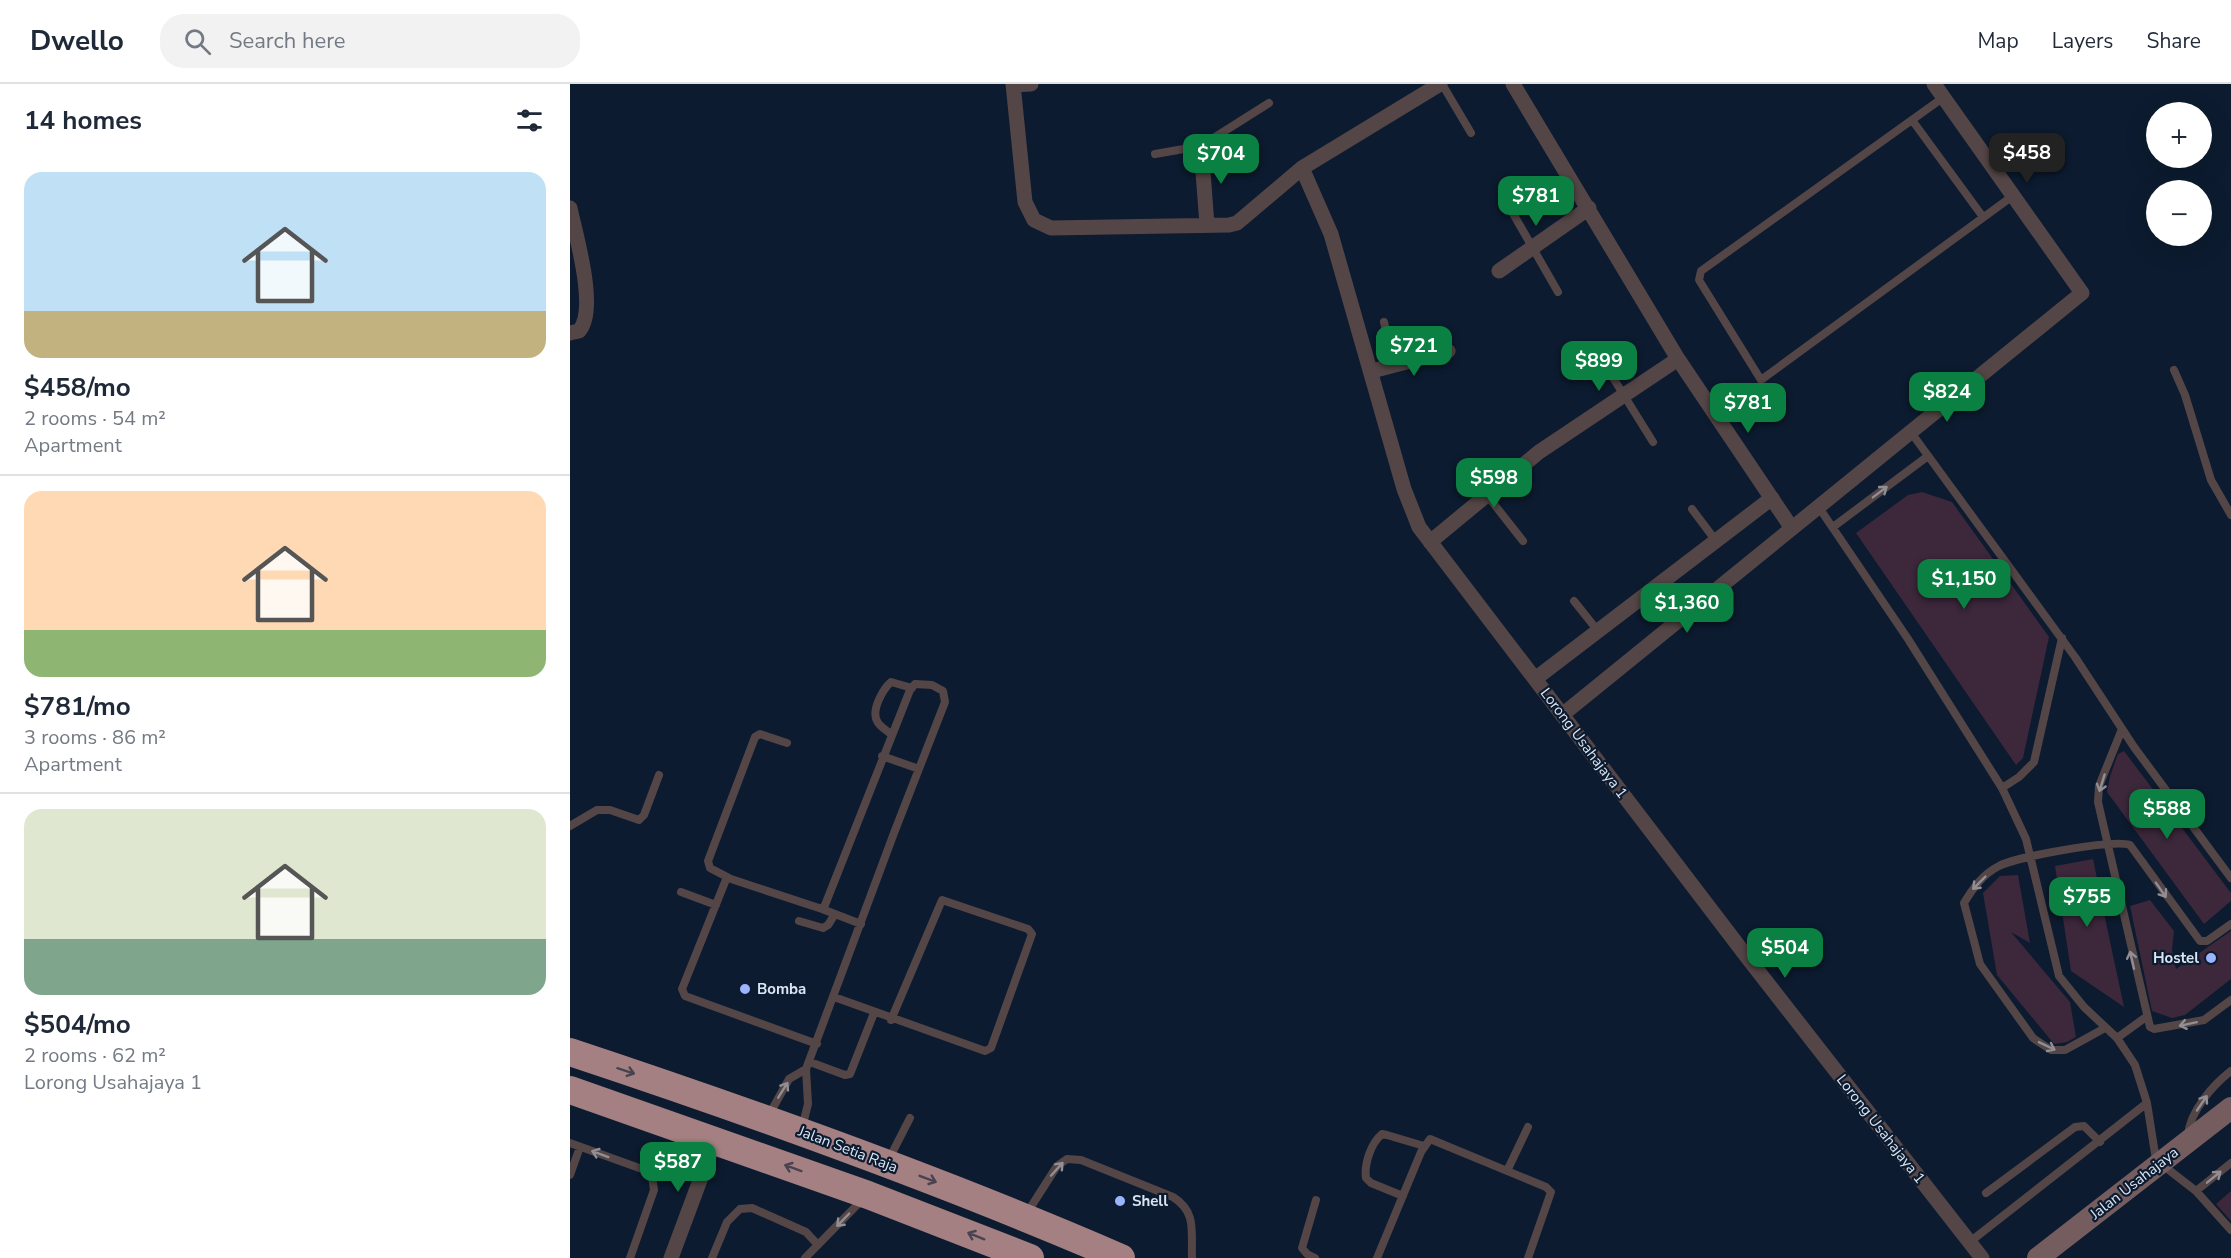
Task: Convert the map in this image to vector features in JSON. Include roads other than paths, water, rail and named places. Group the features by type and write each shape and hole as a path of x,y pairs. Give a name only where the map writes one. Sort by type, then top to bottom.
{"highway":[{"name":"Jalan Setia Raja","path":"570,1053 801,1131 1024,1217 1121,1258"},
{"path":"570,1090 867,1195 1030,1258"}],"street":[{"path":"1031,84 1013,84 1024,202 1034,220 1051,228 1237,223 1302,168 1414,91 1441,84"},
{"path":"1513,84 1678,359 1791,527"},
{"path":"1562,715 2082,293 1934,84"},
{"path":"1201,146 1207,225"},
{"name":"Lorong Usahajaya 1","path":"1302,168 1331,234 1404,489 1419,527 1747,957 1982,1258"},
{"path":"570,208 586,294 586,311 583,326 579,331 570,333"},
{"path":"1499,271 1535,248 1589,208"},
{"path":"1372,371 1448,351"},
{"path":"1430,542 1539,452 1678,359"},
{"path":"1535,679 1772,498"},
{"name":"Jalan Usahajaya","path":"2038,1258 2231,1108"},
{"path":"671,1258 715,1140"}],"lane":[{"path":"1441,84 1471,133"},
{"path":"1944,97 1701,271 1700,280 1761,380 2014,195"},
{"path":"1155,154 1201,146 1269,103"},
{"path":"1912,120 1983,217"},
{"path":"1507,203 1535,248 1558,292"},
{"path":"1384,322 1394,366"},
{"path":"1602,360 1653,442"},
{"path":"2174,370 2185,395 2211,480 2231,515"},
{"path":"1910,431 2062,638 2122,729 2231,878"},
{"path":"1833,527 1928,456"},
{"path":"1486,494 1523,540"},
{"path":"1817,506 1833,527 2002,788 2026,839 2060,976 2105,1028 2117,1038 2135,1065 2147,1103 2154,1157 2196,1191 2231,1230"},
{"path":"1692,509 1716,541"},
{"path":"1574,601 1598,631"},
{"path":"2002,788 2019,777 2034,762 2062,638"},
{"path":"891,734 878,724 874,716 884,688 891,682 912,688"},
{"path":"801,1131 808,1104 808,1065 945,702 943,691 932,685 915,684 912,688 882,756 822,909"},
{"path":"2122,729 2099,786 2098,802 2105,844 2150,1027 2154,1029 2185,1025 2204,1020 2231,1000"},
{"path":"787,743 760,734 755,737 708,861 710,867 727,877 861,924"},
{"path":"882,756 919,769"},
{"path":"570,826 597,810 610,810 639,820 644,815 658,775"},
{"path":"2105,1028 2065,1050 2051,1050 2033,1038 1980,964 1965,903 1978,882 1998,867 2030,858 2105,844 2130,845 2200,941 2207,940 2231,924"},
{"path":"727,877 682,989 685,996 817,1044"},
{"path":"681,892 716,905"},
{"path":"834,997 891,1020 985,1051 991,1048 1032,934 1028,929 942,900 891,1020"},
{"path":"799,921 822,928 828,925 835,914"},
{"path":"808,1065 845,1075 850,1074 874,1013"},
{"path":"2117,1038 2146,1017"},
{"path":"767,1119 789,1079 808,1065"},
{"path":"2187,1142 2188,1130 2196,1113 2206,1097 2231,1071"},
{"path":"1971,1241 2147,1103"},
{"path":"886,1163 910,1119"},
{"path":"1986,1193 2074,1127 2084,1126 2100,1142"},
{"path":"1507,1171 1528,1127"},
{"path":"1403,1196 1371,1183 1366,1178 1365,1168 1377,1138 1382,1134 1424,1146"},
{"path":"1378,1258 1424,1146 1427,1140 1434,1139 1546,1187 1551,1192 1528,1258"},
{"path":"570,1143 642,1169 652,1177 654,1190 630,1258"},
{"path":"570,1175 580,1147"},
{"path":"1024,1217 1057,1166 1067,1159 1081,1160 1173,1197 1185,1205 1191,1216 1192,1258"},
{"path":"2196,1191 2231,1163"},
{"path":"805,1258 867,1195"},
{"path":"1315,1258 1306,1254 1302,1248 1316,1200"},
{"path":"712,1258 727,1222 740,1209 752,1208 806,1232 818,1245"}],"place":[{"name":"Hostel","path":"2211,958"},
{"name":"Bomba","path":"745,989"},
{"name":"Shell","path":"1120,1201"}]}
